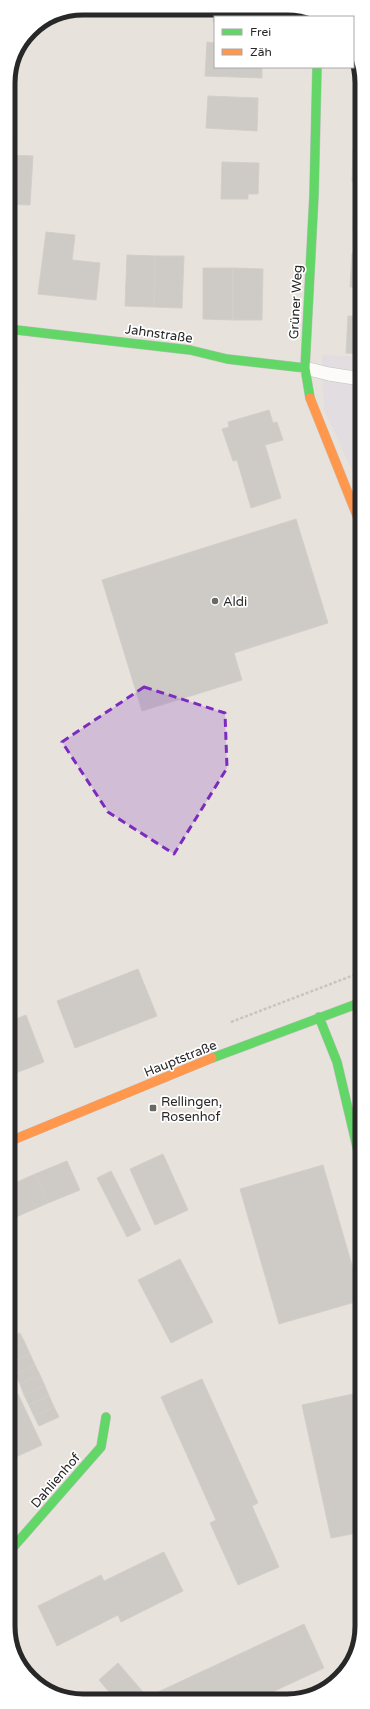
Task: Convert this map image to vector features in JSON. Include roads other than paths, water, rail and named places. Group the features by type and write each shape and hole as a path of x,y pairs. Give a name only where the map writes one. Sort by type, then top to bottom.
{"street":[{"name":"Grüner Weg","path":"317,68 314,196 305,368 310,401 355,511"},
{"name":"Jahnstraße","path":"15,331 61,334 183,349 227,359 305,368"},
{"name":"Hauptstraße","path":"15,1139 319,1017 355,1004"},
{"path":"319,1017 337,1062 355,1138"},
{"name":"Dahlienhof","path":"15,1545 101,1447 106,1417"}],"lane":[{"path":"305,368 329,374 355,378"}],"place":[{"name":"Aldi","path":"215,601"},
{"name":"Rellingen, Rosenhof","path":"153,1108"}]}
